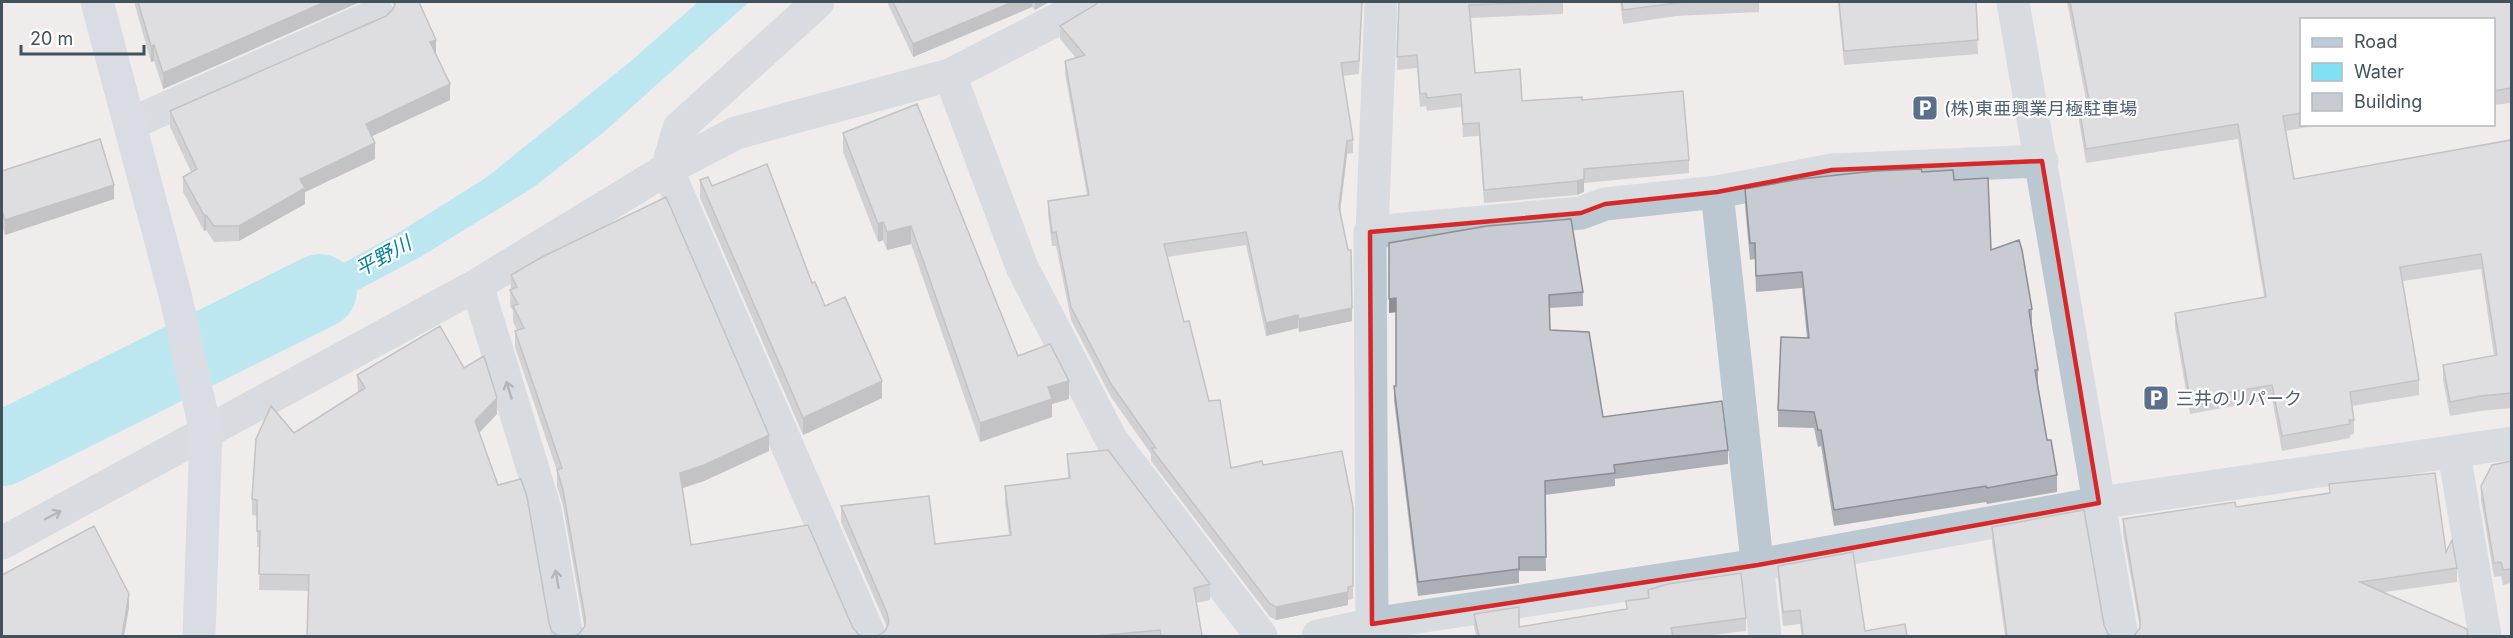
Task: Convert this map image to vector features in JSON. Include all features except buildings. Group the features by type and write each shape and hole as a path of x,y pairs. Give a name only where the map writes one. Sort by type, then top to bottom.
{"street":[{"path":"97,2 178,307 203,420 199,636"},
{"path":"818,2 680,128 667,169 870,636"},
{"path":"2,543 203,420 477,285 667,169 736,133 950,75 1060,18 1085,2"},
{"path":"1372,624 1370,232 1372,232 1381,2"},
{"path":"2013,2 2122,636"},
{"path":"130,124 378,14"},
{"path":"950,75 1022,267 1111,439 1261,636"},
{"path":"1372,232 1581,213 1605,204 1717,192 1832,170 2042,161"},
{"path":"1717,192 1765,636"},
{"path":"477,285 546,509 567,636"},
{"path":"1318,636 1372,624 1758,565 2099,503 2454,453 2511,442"},
{"path":"2454,453 2485,636"}],"highlighted area":[{"path":"2042,161 2099,503 1758,565 1372,624 1370,232 1581,213 1605,204 1717,192 1832,170"}],"water":[{"name":"平野川","path":"698,2 749,2 604,132 534,187 422,256 235,356 223,317 299,285 351,259 398,233 487,177 631,61"}],"waterway":[{"name":"平野川","path":"2,449 320,291"}],"place":[{"name":"(株)東亜興業月極駐車場","path":"1925,108"},
{"name":"三井のリパーク","path":"2156,398"}]}
